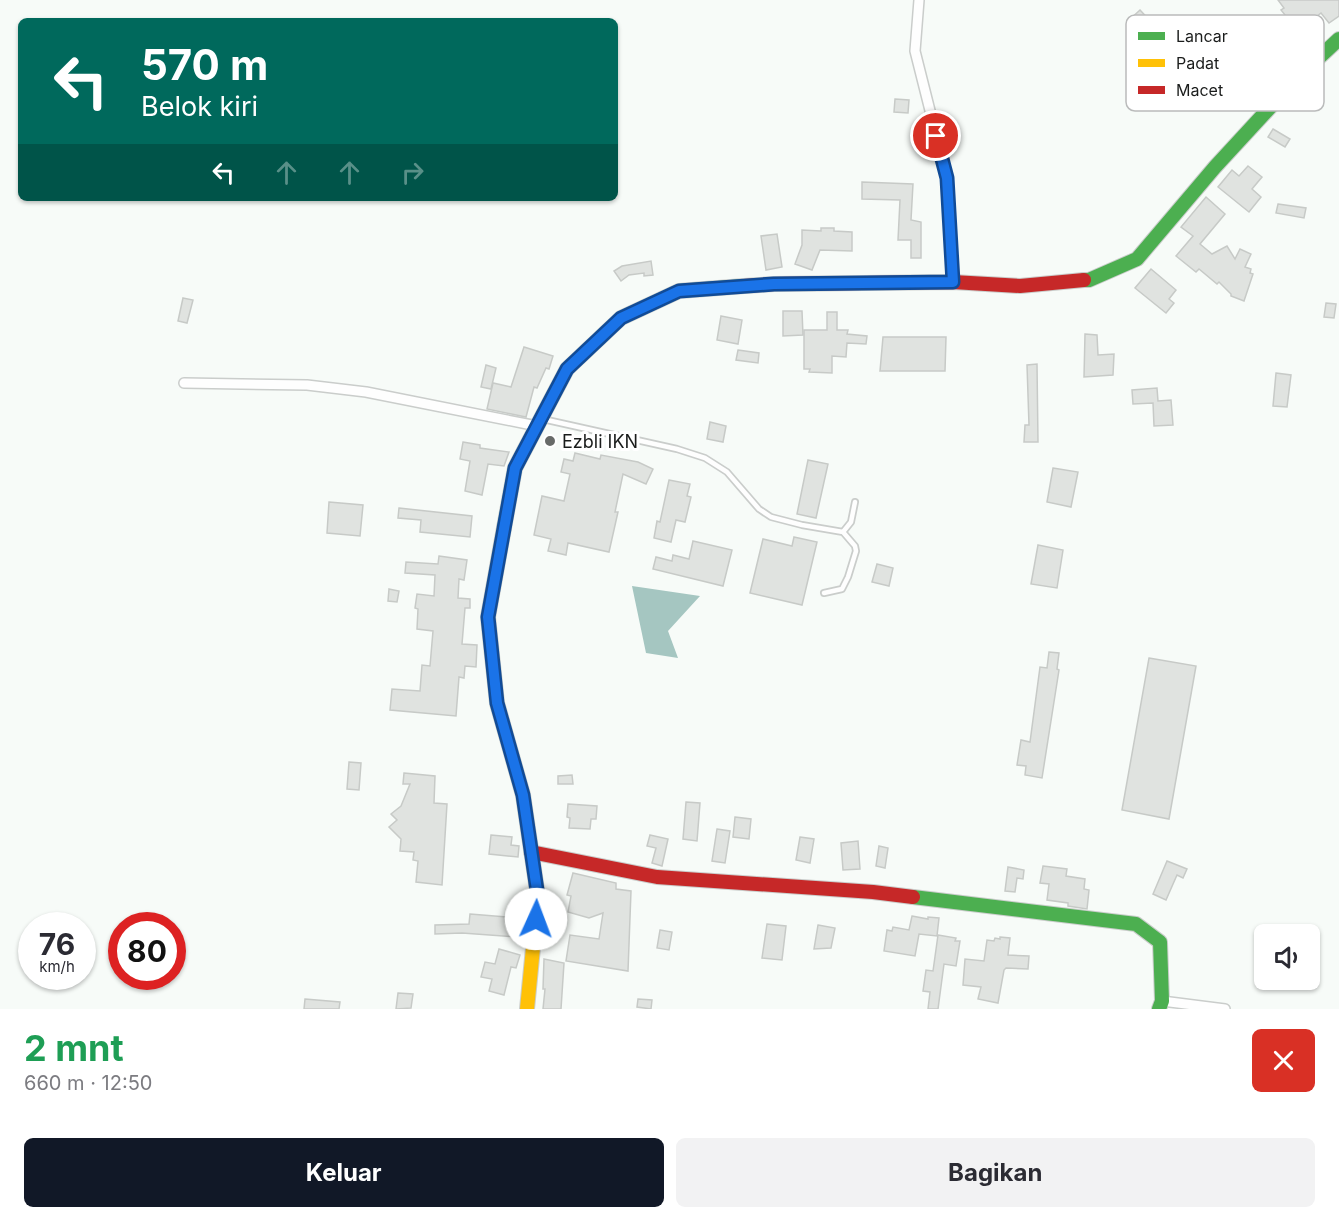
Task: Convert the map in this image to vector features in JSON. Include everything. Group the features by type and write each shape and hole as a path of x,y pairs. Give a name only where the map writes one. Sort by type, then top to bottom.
{"main road":[{"path":"1324,53 1339,39"},
{"path":"527,1009 538,897 523,795 497,703 488,617 515,468 567,369 621,318 679,291 774,284 953,282 1020,286 1089,280 1137,260 1222,159 1266,111"},
{"path":"531,852 657,877 873,892 1136,924 1160,942 1160,1005"}],"street":[{"path":"919,0 915,51 947,178 953,282"},
{"path":"184,382 307,385 366,392 539,422"},
{"path":"1160,1005 1225,1009"}],"lane":[{"path":"539,422 564,425 677,449 705,458 727,472 759,509 771,517 843,532 850,538 856,551 842,589 824,593"},
{"path":"843,532 851,522 855,502"}],"water":[{"path":"632,586 700,596 668,631 678,658 646,653"}],"building":[{"path":"1278,0 1339,0 1339,16 1329,23 1321,13 1318,15 1285,15 1281,10 1284,8"},
{"path":"1140,10 1145,15 1135,15"},
{"path":"895,99 909,100 908,113 894,112"},
{"path":"1273,129 1290,139 1285,147 1268,137"},
{"path":"1248,166 1262,177 1252,189 1261,197 1249,212 1218,187 1232,170 1239,176"},
{"path":"862,182 913,184 911,220 921,222 921,258 911,258 911,240 898,240 900,200 862,199"},
{"path":"1206,197 1225,214 1200,244 1212,254 1227,246 1235,259 1240,249 1251,254 1245,267 1251,269 1250,273 1253,274 1244,301 1231,296 1219,282 1217,284 1199,269 1196,272 1176,256 1193,236 1181,227"},
{"path":"1278,204 1306,208 1304,218 1276,213"},
{"path":"821,228 852,232 852,251 820,250 812,270 795,264 802,245 802,230 821,231"},
{"path":"777,234 782,267 766,270 761,236"},
{"path":"651,261 653,275 644,276 644,273 629,275 621,281 614,271 622,266"},
{"path":"1151,269 1176,290 1169,299 1174,303 1166,313 1135,288"},
{"path":"183,298 193,300 187,323 178,321"},
{"path":"1326,303 1336,304 1334,318 1324,317"},
{"path":"783,311 802,311 803,335 783,336"},
{"path":"827,312 837,312 837,330 848,330 847,334 867,336 866,344 847,343 846,357 832,356 832,373 809,372 810,369 804,369 804,330 827,330"},
{"path":"721,316 742,320 738,344 717,340"},
{"path":"1085,334 1097,335 1098,355 1114,354 1113,375 1084,377"},
{"path":"883,337 946,337 945,371 880,371"},
{"path":"524,347 553,356 549,369 546,368 537,388 534,387 526,417 487,409 493,383 511,387"},
{"path":"738,350 759,353 758,363 736,360"},
{"path":"1037,364 1038,442 1024,442 1025,425 1029,425 1027,365"},
{"path":"486,365 496,368 491,389 481,387"},
{"path":"1276,373 1291,375 1287,407 1273,406"},
{"path":"1157,388 1158,401 1171,400 1173,425 1154,426 1153,403 1133,404 1132,390"},
{"path":"710,422 726,426 723,442 707,439"},
{"path":"463,442 480,445 480,448 509,452 504,466 488,464 482,495 465,491 470,461 460,459"},
{"path":"575,453 600,459 601,455 638,462 653,469 646,484 623,474 609,552 568,543 566,555 548,551 551,539 534,535 542,496 564,501 570,474 561,472 564,459 573,461"},
{"path":"808,460 828,464 816,518 797,514"},
{"path":"1053,468 1078,472 1071,507 1047,502"},
{"path":"669,480 690,484 687,496 691,497 685,522 676,520 671,542 654,538 657,521 660,522"},
{"path":"329,502 363,505 360,536 327,533"},
{"path":"399,508 472,516 470,537 420,532 421,520 398,518"},
{"path":"794,537 817,542 802,605 750,593 763,539 792,546"},
{"path":"693,541 732,550 723,586 653,569 656,557 672,561 673,555 689,559"},
{"path":"1038,545 1063,550 1057,588 1031,584"},
{"path":"439,556 467,560 464,580 459,579 458,598 470,599 470,608 465,608 462,644 477,645 476,667 465,666 464,678 459,677 456,716 390,710 392,689 420,691 422,665 430,666 433,631 417,629 418,609 415,608 417,594 434,596 435,575 405,573 406,562 438,564"},
{"path":"877,564 893,568 889,586 872,582"},
{"path":"389,589 399,591 397,602 388,601"},
{"path":"1049,652 1059,653 1057,669 1059,670 1042,778 1025,775 1026,766 1017,765 1021,740 1030,742 1040,667 1047,668"},
{"path":"1149,658 1196,666 1169,819 1122,810"},
{"path":"349,762 361,763 359,790 347,789"},
{"path":"404,773 435,776 434,803 447,804 442,885 416,882 418,861 413,860 414,852 400,851 401,839 389,827 397,820 391,814 401,806 410,784 403,784"},
{"path":"572,775 573,784 558,784 558,776"},
{"path":"686,802 700,803 697,841 683,839"},
{"path":"568,804 597,806 596,819 591,819 590,829 569,828"},
{"path":"735,817 751,819 749,839 733,837"},
{"path":"717,829 730,831 725,863 712,861"},
{"path":"491,835 512,837 511,845 519,846 518,857 489,854"},
{"path":"650,835 668,839 662,866 652,863 656,848 647,846"},
{"path":"800,837 814,839 810,863 796,860"},
{"path":"858,841 860,869 843,870 841,843"},
{"path":"879,846 888,848 885,868 876,866"},
{"path":"1167,861 1187,869 1183,878 1177,875 1166,900 1153,894"},
{"path":"1043,866 1067,869 1066,876 1085,879 1084,889 1089,890 1087,909 1047,900 1049,884 1040,883"},
{"path":"1008,867 1024,870 1023,879 1017,878 1015,892 1005,891"},
{"path":"573,873 616,883 616,889 631,891 628,971 566,961 570,935 599,939 603,913 589,918 568,912 571,896 567,895"},
{"path":"470,914 518,918 517,937 462,933 435,934 435,925 469,924"},
{"path":"912,916 928,919 928,917 939,918 937,936 919,934 915,956 884,951 887,930 892,931 893,927 909,930"},
{"path":"767,924 786,926 782,960 762,958"},
{"path":"818,925 835,928 831,948 814,949"},
{"path":"660,930 672,932 669,950 657,948"},
{"path":"938,935 956,938 955,941 960,941 956,966 944,964 938,1009 928,1009 930,992 923,991 926,970 933,971"},
{"path":"1000,937 1010,938 1008,955 1029,956 1028,969 1006,968 1004,970 998,1003 978,999 981,987 963,985 965,959 984,961 987,940 994,941 995,938 1000,939"},
{"path":"499,949 520,955 516,968 511,967 504,995 489,991 492,979 481,977 485,962 495,964"},
{"path":"544,959 564,963 561,1009 543,1009"},
{"path":"398,993 413,994 411,1008 396,1009"},
{"path":"305,999 340,1002 339,1009 304,1009"},
{"path":"638,999 652,1000 651,1009 637,1007"}],"traffic: fast":[{"path":"1324,53 1339,39"},
{"path":"1084,280 1089,280 1137,259 1215,167 1267,111"},
{"path":"504,528 515,468 567,369 621,318 679,291 744,286"},
{"path":"913,897 1136,924 1160,942 1162,1001 1159,1009"}],"traffic: slow":[{"path":"504,528 488,617 497,703 523,795 538,897 527,1009"}],"traffic: jam":[{"path":"744,286 953,282 1020,286 1084,280"},
{"path":"531,852 657,877 873,892 913,897"}],"place":[{"name":"Ezbli IKN","path":"550,441"}],"route":[{"path":"536,919 538,897 523,795 497,703 488,617 515,468 567,369 621,318 679,291 774,284 953,282 947,178 936,136"}]}
